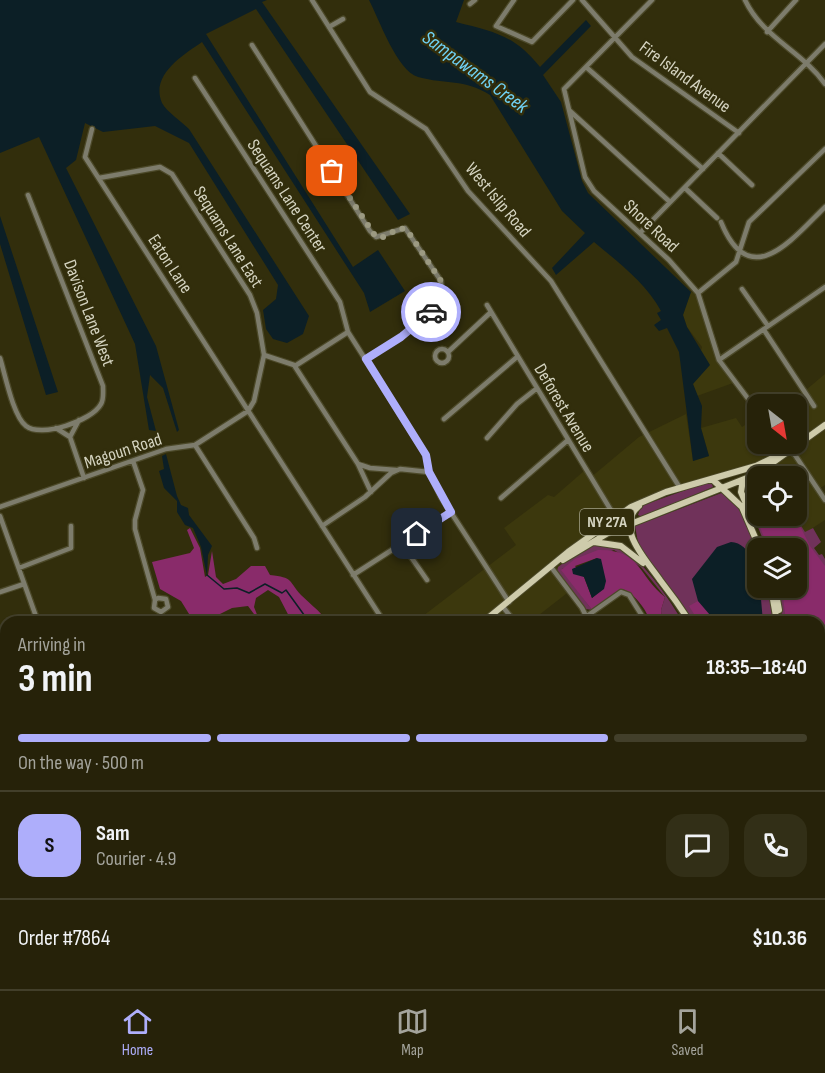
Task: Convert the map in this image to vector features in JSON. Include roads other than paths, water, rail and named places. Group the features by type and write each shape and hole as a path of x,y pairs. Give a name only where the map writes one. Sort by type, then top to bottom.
{"main road":[{"name":"NY 27A","path":"807,438 825,425"},
{"name":"NY 27A","path":"491,616 615,517 651,498 748,469 780,454"},
{"name":"NY 27A","path":"551,567 588,543 743,480 770,466 784,454"},
{"path":"712,479 742,507 757,538"},
{"path":"743,480 741,492 758,538"},
{"path":"651,498 633,512 630,524 636,546 686,616"},
{"path":"638,507 636,514 642,520"},
{"path":"588,543 608,542 628,549 671,595"},
{"path":"775,598 778,616"}],"street":[{"name":"West Islip Road","path":"312,0 370,92 426,129 468,191 552,281 680,488"},
{"path":"470,4 475,0"},
{"path":"514,0 496,26 532,42 573,0"},
{"name":"Fire Island Avenue","path":"582,0 632,57 739,133 825,44"},
{"path":"652,0 586,67 703,169"},
{"path":"745,0 767,32 808,62 825,84"},
{"path":"767,32 796,0"},
{"path":"329,27 343,19"},
{"path":"252,45 370,231 376,237 383,237 405,228 441,281 442,300 436,308 401,337 366,359"},
{"name":"Shore Road","path":"586,67 564,89 589,185 698,293 719,360 747,397"},
{"name":"Sequams Lane Center","path":"195,78 340,302 348,332 426,455 429,472 451,512 509,602"},
{"path":"569,111 670,202"},
{"name":"Eaton Lane","path":"92,129 85,157 380,616"},
{"path":"640,233 739,133"},
{"path":"736,262 749,222 825,149"},
{"path":"718,153 752,185"},
{"name":"Sequams Lane East","path":"99,178 160,167 172,174 253,302 264,356"},
{"path":"685,188 719,220 727,238 748,255"},
{"name":"Davison Lane West","path":"28,195 103,386 101,404 95,411 80,420 56,428"},
{"path":"698,293 748,255 775,254 825,207"},
{"path":"719,360 825,287"},
{"path":"742,289 814,406"},
{"name":"Deforest Avenue","path":"487,305 615,517"},
{"path":"448,352 491,312"},
{"path":"295,366 348,332"},
{"path":"248,411 254,400 264,356 282,359 295,366 357,464 371,492"},
{"path":"444,419 518,357"},
{"path":"0,358 20,421 33,430 56,428 70,437 84,478"},
{"path":"487,438 495,433 517,404 536,389"},
{"name":"Magoun Road","path":"0,507 166,449 195,446 248,411"},
{"path":"70,437 80,420"},
{"path":"501,498 568,440"},
{"path":"195,446 254,538 257,548"},
{"path":"792,454 825,500"},
{"path":"133,461 143,490 135,520 135,529 155,600"},
{"path":"357,464 370,468 429,472"},
{"path":"322,526 371,492 397,470"},
{"path":"353,575 451,512"},
{"path":"0,516 36,616"},
{"path":"19,568 72,548 71,526"},
{"path":"402,544 427,580"},
{"path":"551,567 587,616 621,592 629,595 642,616"},
{"path":"0,592 24,584"},
{"path":"503,607 510,616"}],"water":[{"path":"0,0 267,0 262,2 410,214 398,220 256,9 206,34 353,267 378,250 405,291 370,312 364,293 202,42 186,53 164,75 159,93 162,103 189,129 309,316 303,334 287,343 273,339 266,329 263,310 276,299 278,285 189,143 155,126 103,132 85,123 76,160 66,168 156,346 179,430 177,432 163,388 150,375 147,397 156,431 149,430 135,344 39,137 0,153"},
{"name":"Sampawams Creek","path":"369,0 464,0 456,22 503,36 531,56 540,67 586,20 591,26 543,75 561,102 582,181 588,193 691,292 683,315 687,327 710,365 693,384 702,406 701,428 709,456 693,461 679,352 667,328 659,331 654,325 661,320 657,313 661,311 648,291 594,242 556,275 552,268 585,233 562,211 490,95 471,86 418,77 410,73 396,55"},
{"path":"0,216 58,392 46,395 0,244"},
{"path":"166,454 181,505 188,508 189,515 212,546 208,555 207,576 201,547 193,528 185,525 177,512 177,501 164,488 159,471 164,469 162,456"},
{"path":"731,542 744,547 747,552 747,598 761,598 762,616 711,616 698,601 692,579 717,547"},
{"path":"597,558 601,559 606,581 604,589 592,598 584,577 573,574 572,569"}],"waterway":[{"path":"207,575 224,589 237,588 249,593 265,584 282,593 286,590 305,616"}]}
